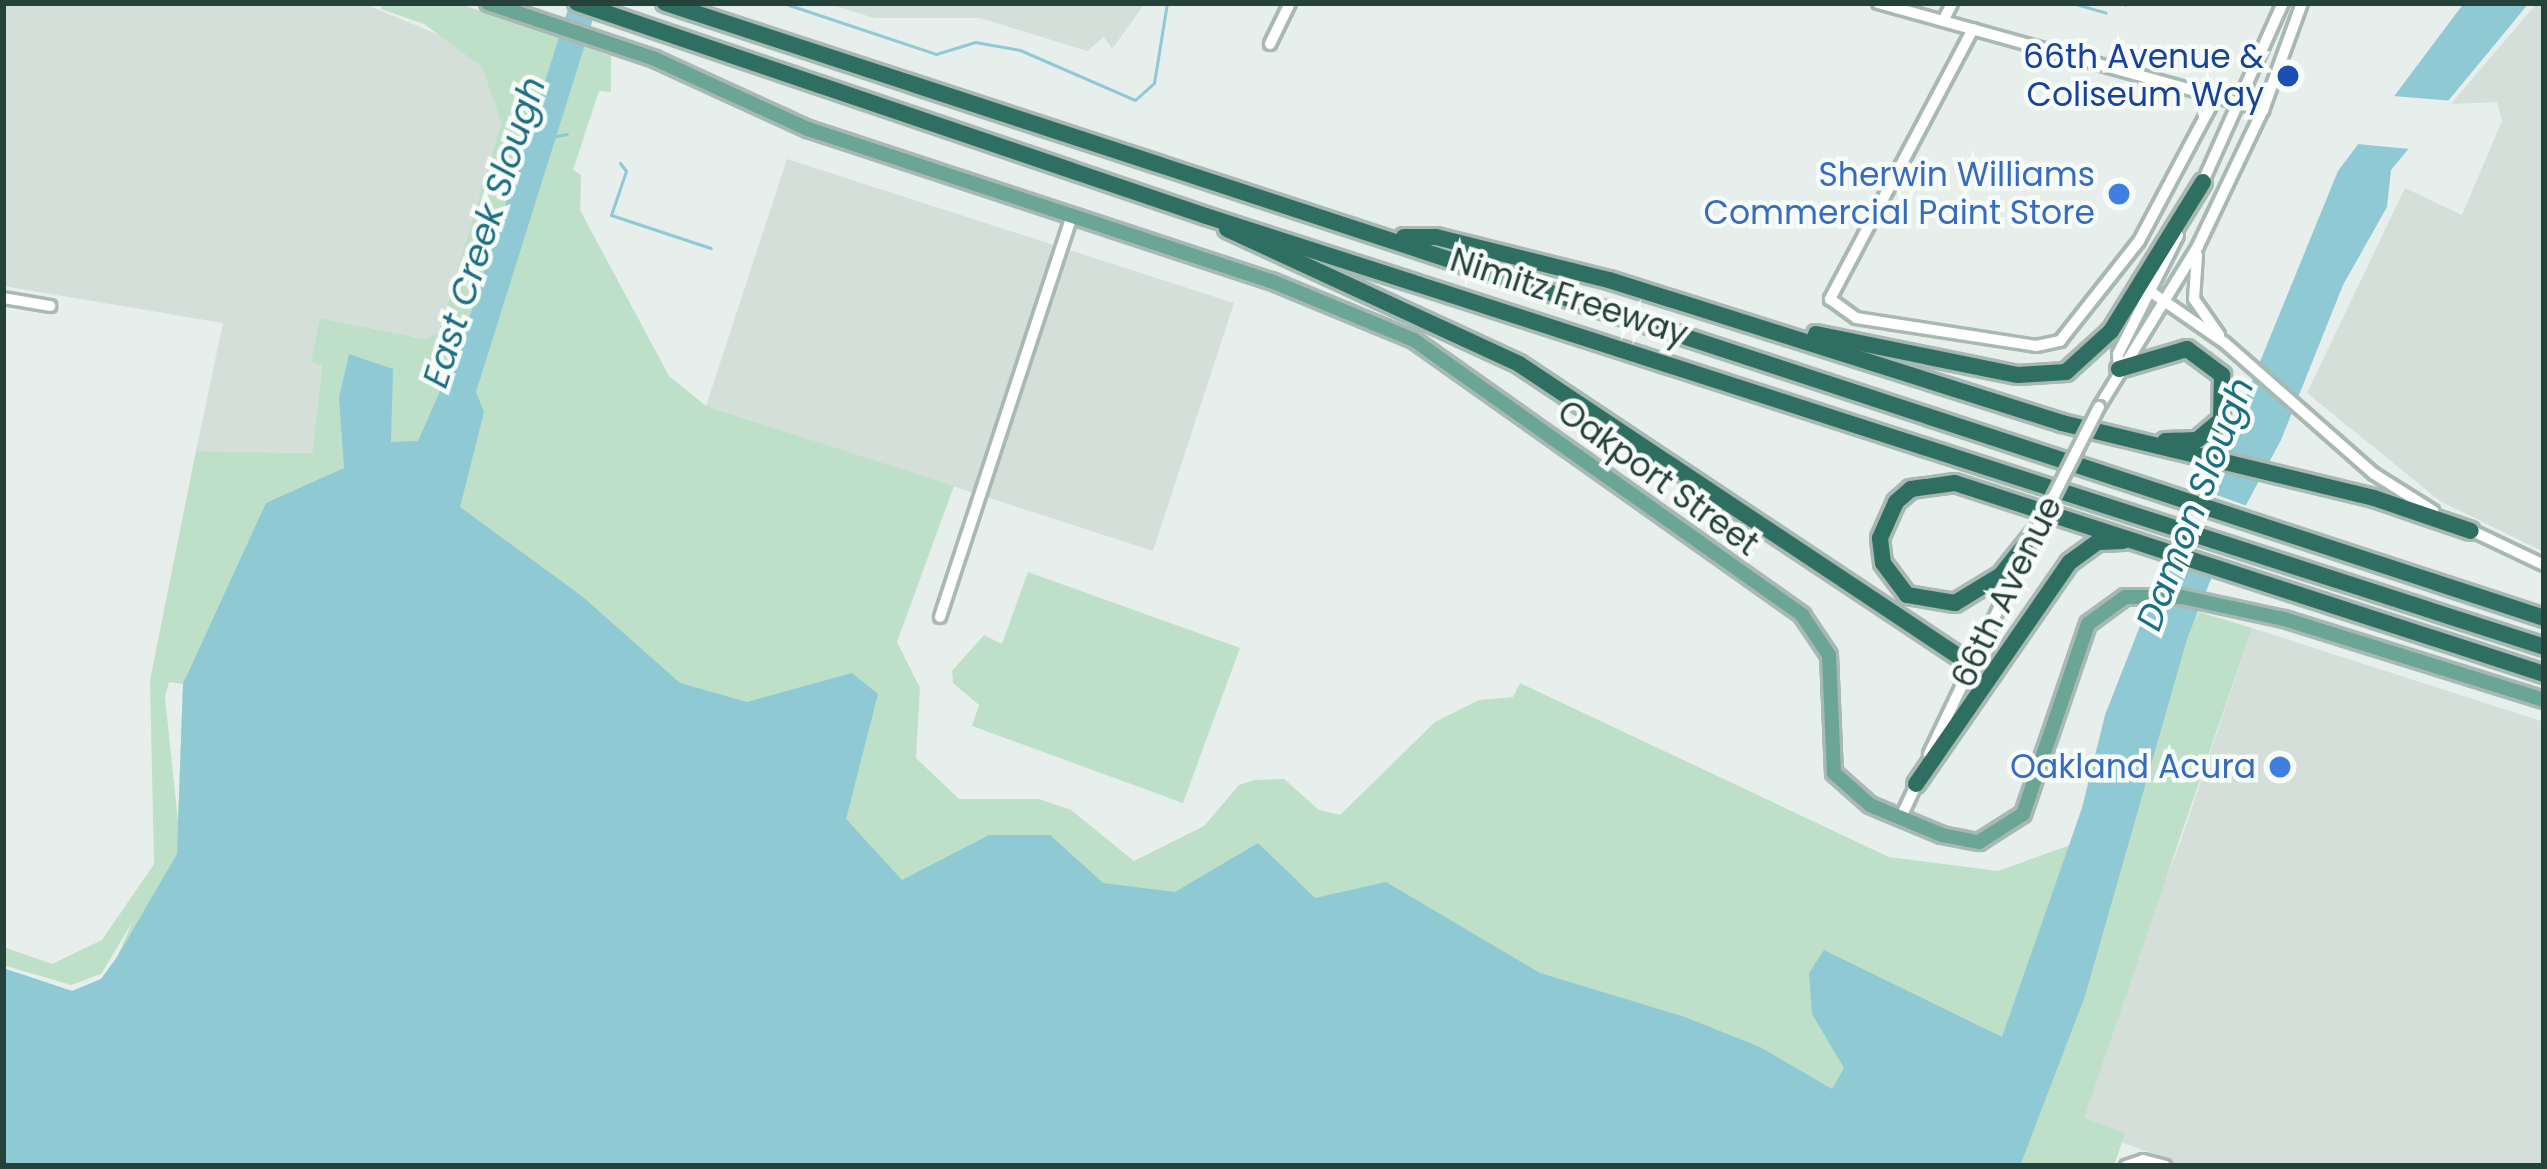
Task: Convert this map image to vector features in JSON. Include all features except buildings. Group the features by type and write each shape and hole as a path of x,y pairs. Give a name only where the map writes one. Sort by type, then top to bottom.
{"highway":[{"name":"Nimitz Freeway","path":"577,3 1206,216 2544,647"},
{"name":"Nimitz Freeway","path":"665,3 2544,618"},
{"path":"1768,328 2018,375 2066,372 2111,331 2203,182"},
{"path":"1206,216 1519,364 1970,664"},
{"path":"1392,238 1436,237 1768,328 2122,439 2273,475 2471,531"},
{"path":"2119,369 2187,350 2214,363 2227,390 2221,419 2197,440 2122,439"},
{"path":"2036,531 2001,574 1955,603 1907,595 1883,562 1885,520 1911,489 1933,482 2154,547 2544,674"},
{"path":"1916,784 2070,562 2113,540 2154,547"}],"main road":[{"name":"Oakport Street","path":"488,3 597,38 808,129 1310,295 1414,340 1802,614 1829,655 1834,772 1853,795 1962,841 2011,827 2031,796 2088,624 2112,602 2141,595 2213,603 2352,637 2544,700"}],"street":[{"path":"1270,44 1290,3"},
{"path":"1878,3 2263,110"},
{"path":"1943,21 1952,3"},
{"name":"66th Avenue","path":"2119,369 2118,354 2241,102 2283,3"},
{"name":"66th Avenue","path":"1901,817 1970,664 2099,406 2119,369 2169,300 2198,246 2263,110 2302,3"},
{"path":"1973,29 1830,298 1856,318 2036,346 2060,340 2139,242 2216,96"},
{"path":"940,617 1072,216"},
{"path":"2198,246 2194,299 2225,343"},
{"path":"2151,292 2169,300 2225,343 2374,474 2471,531 2544,565"},
{"path":"3,298 50,306"},
{"path":"2126,1166 2143,1160 2164,1166"}],"shaded area":[{"path":"3,3 362,3 449,39 482,67 501,123 439,333 427,339 320,318 311,362 322,366 312,453 196,451 223,323 3,286"},
{"path":"826,3 1145,3 1112,49 1104,37 1087,51 980,18 874,18"},
{"path":"2537,3 2544,3 2544,552 2440,501 2307,393 2405,188 2462,215 2502,121 2497,102 2451,104"},
{"path":"787,159 1234,303 1153,551 706,406"},
{"path":"2252,628 2544,722 2544,1166 2160,1166 2163,1157 2069,1124 2180,843"}],"green space":[{"path":"383,3 457,3 611,56 611,92 599,91 573,170 581,175 580,210 669,376 706,406 954,486 897,642 920,688 916,758 959,799 1039,799 1071,810 1134,861 1204,826 1239,785 1254,780 1284,779 1319,810 1340,815 1435,722 1479,700 1513,697 1520,683 1889,857 1998,871 2084,840 2199,612 2252,628 2084,1118 2125,1133 2114,1166 3,1166 24,975 72,991 101,979 133,921 101,974 71,985 3,965 3,947 52,964 102,940 154,864 150,680 196,451 312,453 322,366 311,362 320,318 426,339 439,333 501,123 482,67 424,24 381,9","holes":["169,682 183,684 178,821 165,697"]},
{"path":"1028,572 1240,648 1183,803 972,726 979,705 953,683 952,671 984,635 1002,644"}],"water":[{"path":"570,3 598,3 476,392 484,412 460,507 583,597 680,683 747,702 852,673 878,694 846,819 902,880 989,835 1050,835 1103,883 1175,892 1258,843 1315,898 1386,882 1540,973 1685,1017 1760,1047 1832,1089 1844,1068 1812,1014 1809,973 1824,950 2002,1037 2082,808 2105,715 2164,565 2210,484 2338,171 2464,3 2529,3 2391,170 2387,207 2343,285 2281,440 2225,544 2187,639 2085,996 2020,1166 3,1166 3,968 72,991 101,979 117,957 177,854 183,684 266,503 344,468 339,398 349,354 393,369 391,442 418,441 462,341"}],"pier":[{"path":"2381,95 2454,101 2409,149 2347,143"},
{"path":"2200,489 2250,507 2226,560 2171,540"}],"waterway":[{"name":"East Creek Slough","path":"783,3 936,54 975,42 1020,50 1135,100 1154,83 1167,3"},
{"path":"2072,3 2106,13"},
{"path":"551,137 567,134"},
{"path":"620,163 626,171 611,215 711,248"}],"place":[{"name":"66th Avenue & Coliseum Way","path":"2288,76"},
{"name":"Sherwin Williams Commercial Paint Store","path":"2119,194"},
{"name":"Oakland Acura","path":"2280,767"}],"water label":[{"name":"Damon Slough","path":"2195,504"}]}
